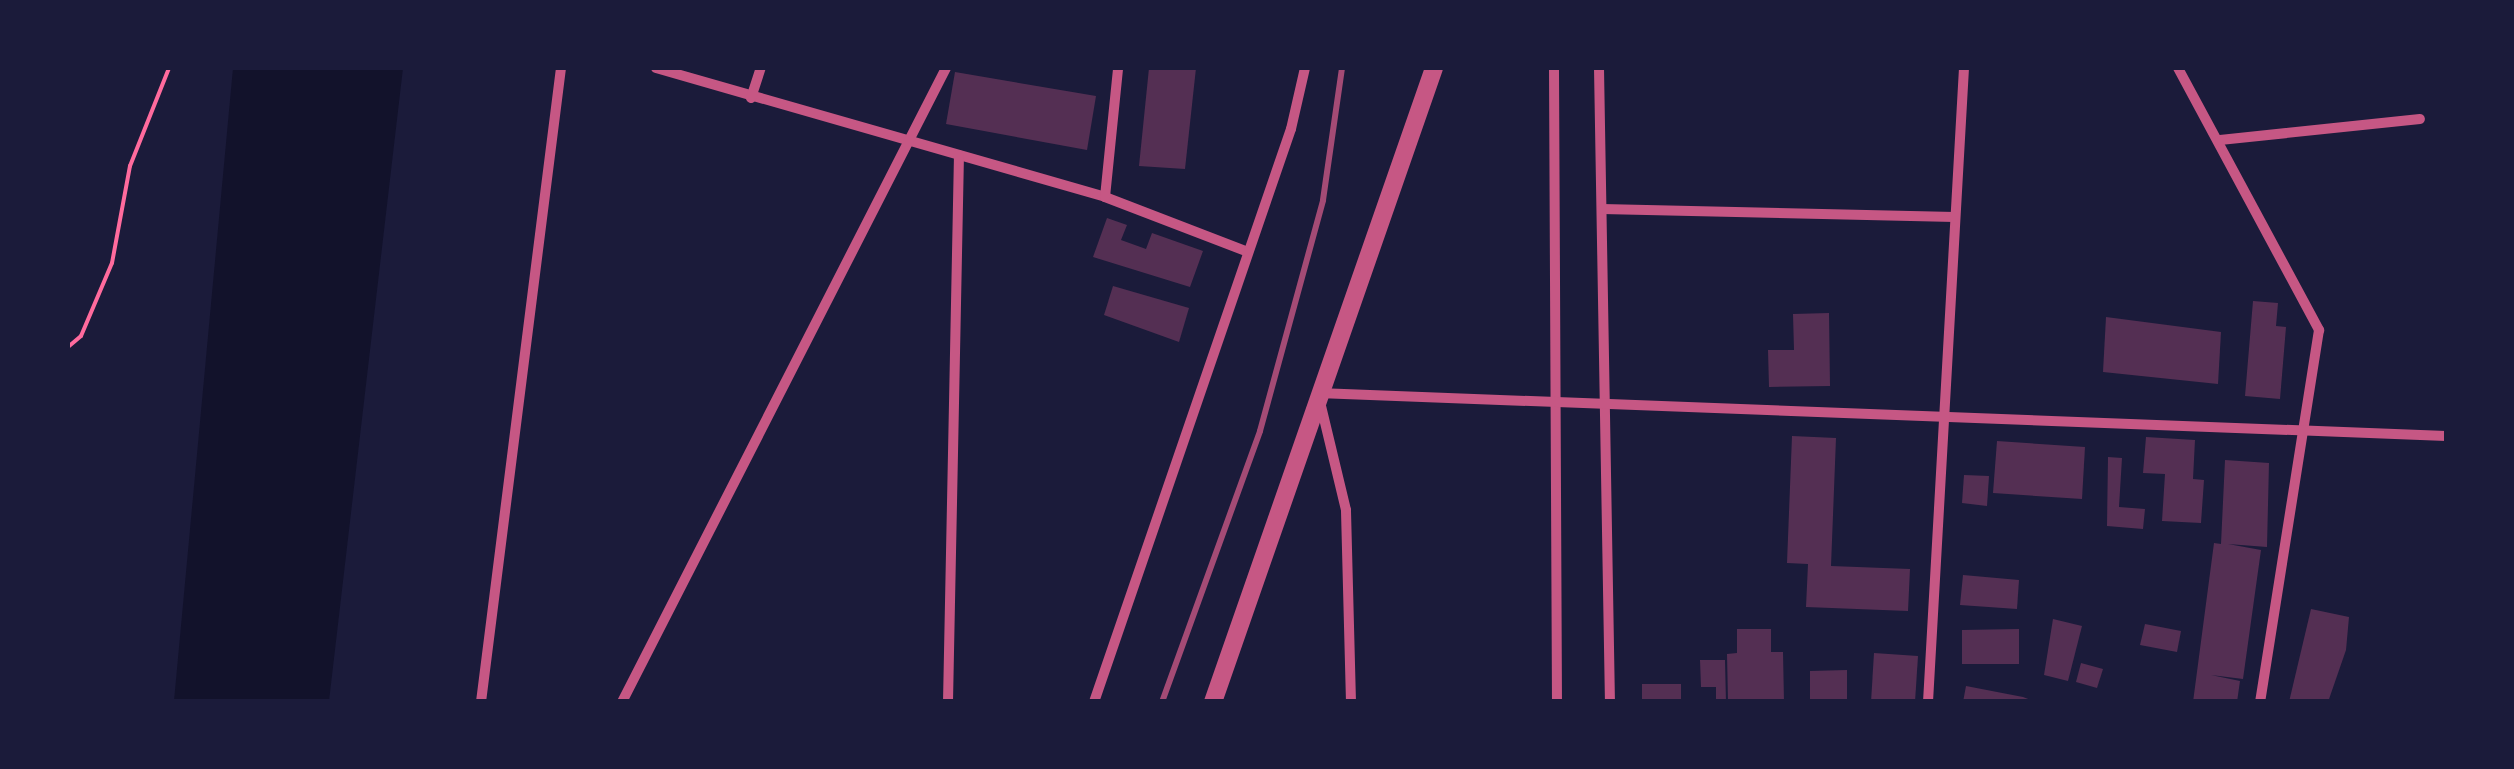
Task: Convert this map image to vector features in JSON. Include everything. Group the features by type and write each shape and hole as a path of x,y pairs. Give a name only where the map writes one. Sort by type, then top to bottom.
{"street":[{"path":"481,702 561,68"},
{"path":"656,68 1105,197 1248,252"},
{"path":"751,98 761,68"},
{"path":"622,702 946,68"},
{"path":"1105,197 1118,68"},
{"path":"1094,702 1248,252 1305,68"},
{"path":"1213,702 1434,68"},
{"path":"1554,68 1557,702"},
{"path":"1599,68 1610,702"},
{"path":"1928,702 1964,68"},
{"path":"2178,68 2319,330 2260,702"},
{"path":"2220,140 2420,119"},
{"path":"948,702 958,155"},
{"path":"1602,209 1956,218"},
{"path":"1318,394 2446,436"},
{"path":"1318,394 1346,510 1351,702"}],"path":[{"path":"68,347 81,336 112,263 130,166 169,68"}],"shaded area":[{"path":"233,68 403,68 329,701 174,701"}],"building":[{"path":"1149,68 1196,68 1185,169 1139,166"},
{"path":"955,72 1096,96 1087,150 946,124"},
{"path":"1107,218 1127,225 1121,240 1146,249 1152,233 1203,251 1190,287 1093,257"},
{"path":"1113,286 1189,308 1179,342 1104,315"},
{"path":"2253,301 2278,303 2276,326 2286,327 2280,399 2245,396"},
{"path":"1829,313 1830,386 1769,387 1768,350 1794,350 1793,314"},
{"path":"2106,317 2221,332 2218,384 2103,372"},
{"path":"1792,436 1836,438 1831,566 1910,569 1908,611 1806,607 1808,564 1787,563"},
{"path":"2146,437 2195,440 2193,479 2204,480 2201,523 2162,521 2165,474 2143,473"},
{"path":"1997,441 2085,447 2082,499 1993,493"},
{"path":"2108,457 2122,458 2119,507 2145,509 2143,529 2107,526"},
{"path":"2225,460 2269,463 2267,547 2228,544 2261,550 2243,679 2211,675 2240,681 2237,702 2193,702 2214,543 2221,544"},
{"path":"1964,475 1989,476 1987,506 1962,503"},
{"path":"1963,575 2019,580 2017,609 1960,605"},
{"path":"2311,609 2349,617 2346,650 2328,702 2289,702"},
{"path":"2053,619 2082,626 2068,681 2044,675"},
{"path":"2145,624 2181,631 2177,652 2140,645"},
{"path":"1737,629 1771,629 1771,652 1783,652 1784,702 1728,702 1727,654 1737,653"},
{"path":"2019,629 2019,664 1962,664 1962,630"},
{"path":"1874,653 1918,656 1915,702 1871,702"},
{"path":"1700,660 1725,660 1726,702 1716,702 1716,687 1701,687"},
{"path":"2081,663 2103,669 2097,688 2076,682"},
{"path":"1847,670 1847,701 1810,701 1810,671"},
{"path":"1642,684 1681,684 1681,702 1642,702"},
{"path":"1966,686 2023,697 2036,702 1963,702"}],"railway":[{"path":"1162,702 1260,431 1323,200 1342,68"}]}
